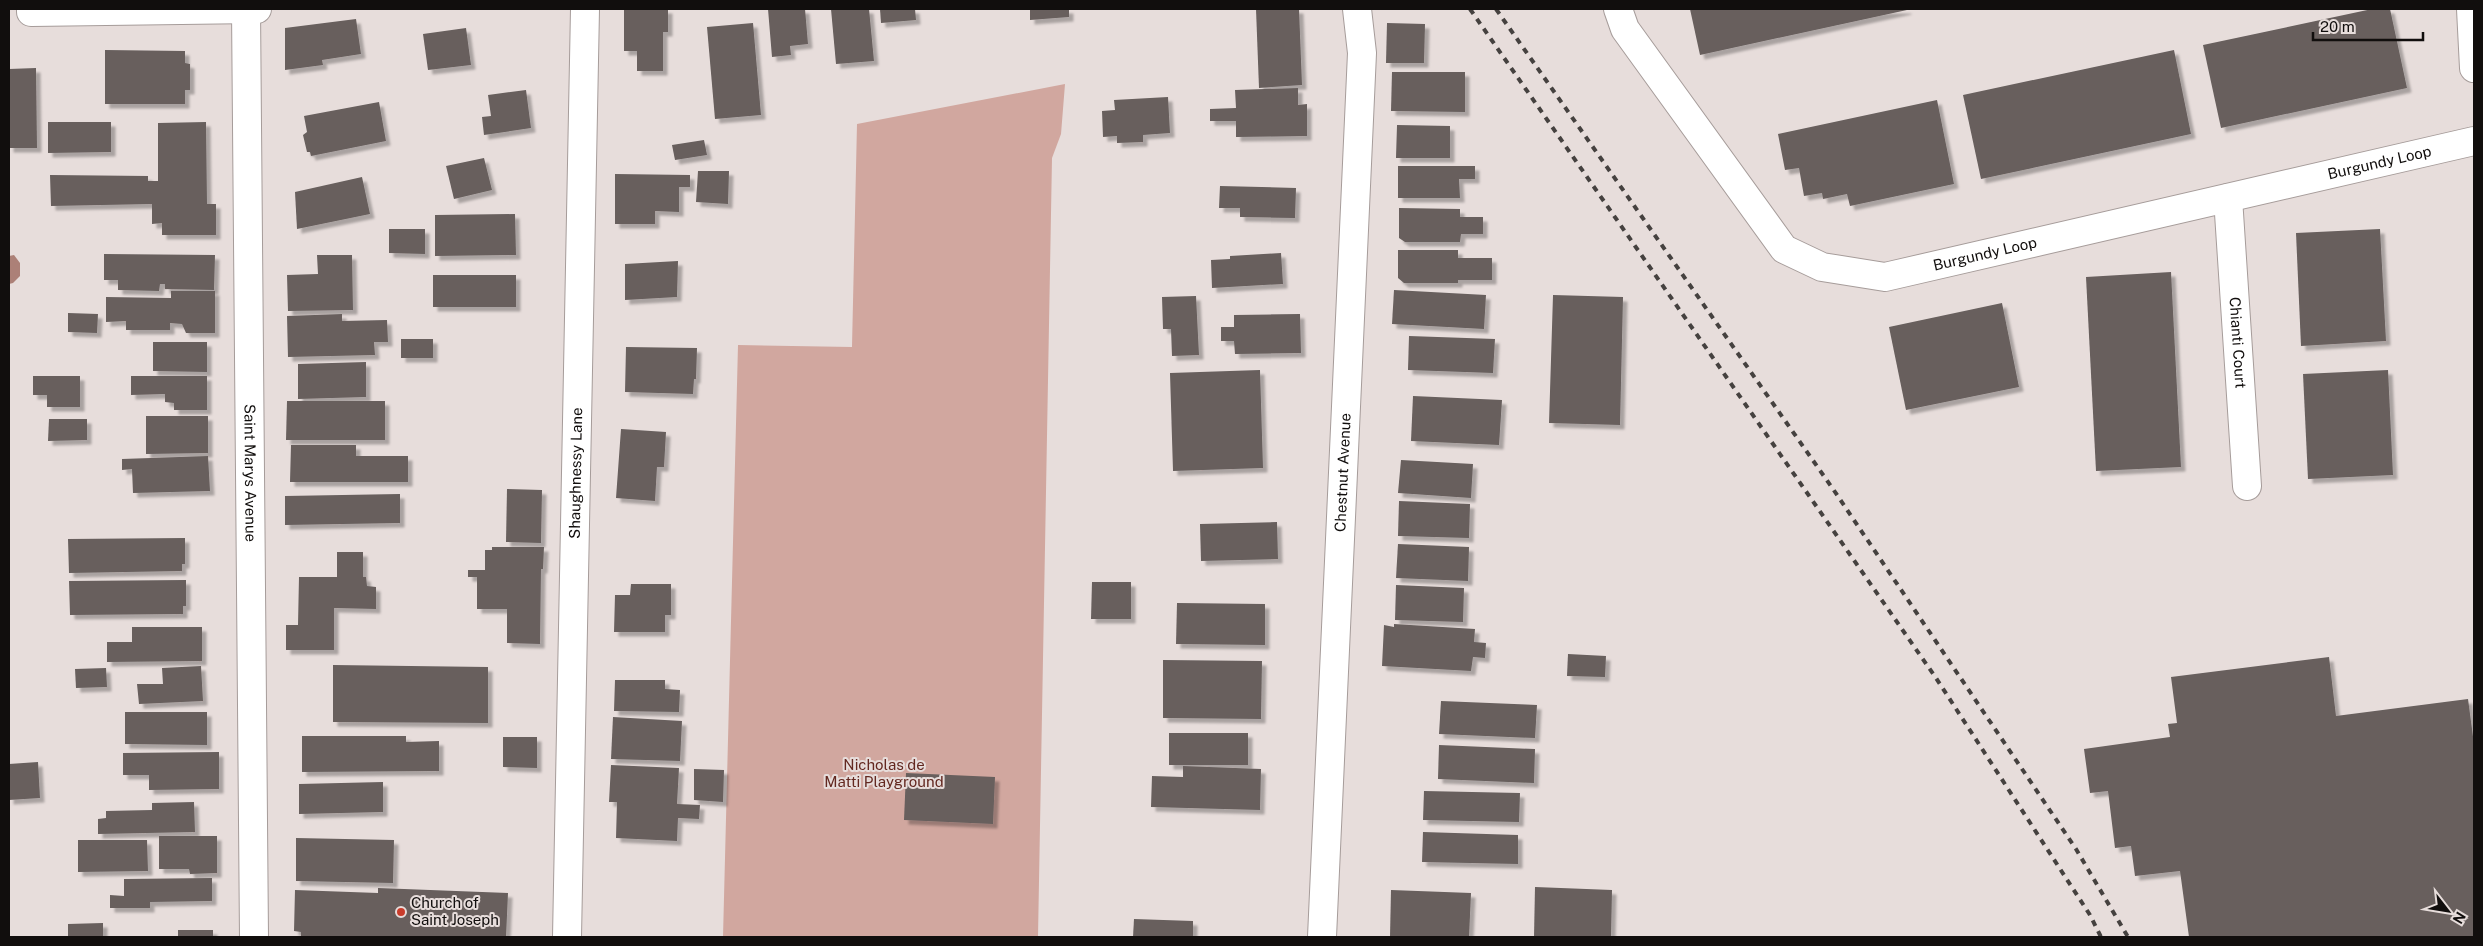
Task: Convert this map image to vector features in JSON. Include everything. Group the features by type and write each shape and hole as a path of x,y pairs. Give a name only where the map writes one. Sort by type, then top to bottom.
{"street":[{"path":"31,10 250,9"},
{"name":"Saint Marys Avenue","path":"250,9 254,937"},
{"name":"Shaughnessy Lane","path":"567,937 585,9"},
{"name":"Chestnut Avenue","path":"1322,937 1362,53 1357,9"},
{"name":"Burgundy Loop","path":"1618,9 1625,29 1784,249 1822,267 1885,277 2474,141"},
{"path":"2471,9 2474,68"},
{"name":"Chianti Court","path":"2228,198 2247,486"}],"green space":[{"name":"Nicholas de Matti Playground","path":"1065,84 1061,134 1052,158 1038,937 723,937 738,345 852,347 857,124"}],"shaded area":[{"path":"14,255 20,263 20,276 13,283 9,284 9,256"}],"building":[{"path":"624,9 668,9 668,32 663,32 663,71 637,71 637,51 624,51"},
{"path":"768,9 805,9 808,44 790,46 791,55 772,57"},
{"path":"831,9 869,9 874,61 836,64"},
{"path":"880,9 915,9 916,20 881,23"},
{"path":"1030,9 1069,9 1069,17 1030,20"},
{"path":"1256,9 1299,9 1302,85 1259,88"},
{"path":"1690,9 1907,9 1907,10 1700,55"},
{"path":"2372,9 2390,9 2407,88 2221,128 2203,45"},
{"path":"356,19 361,54 322,60 323,65 285,70 285,28"},
{"path":"753,23 761,115 715,119 707,27"},
{"path":"1387,23 1425,24 1424,63 1386,63"},
{"path":"466,28 471,65 428,70 423,34"},
{"path":"105,50 185,51 185,63 190,64 190,90 185,90 185,104 105,104"},
{"path":"2174,50 2191,134 1981,179 1963,95"},
{"path":"36,68 37,148 9,148 9,69"},
{"path":"1392,72 1465,72 1465,112 1391,111"},
{"path":"1298,88 1298,105 1307,104 1307,136 1236,137 1236,121 1210,121 1210,109 1236,108 1235,90"},
{"path":"526,90 531,128 484,135 482,117 491,116 488,95"},
{"path":"1168,97 1170,133 1143,135 1143,142 1117,143 1117,136 1103,137 1102,111 1115,110 1114,100"},
{"path":"1937,100 1954,184 1850,206 1847,194 1823,199 1822,193 1804,196 1799,168 1785,170 1778,134"},
{"path":"379,102 386,141 311,156 310,152 307,152 303,135 307,132 304,116"},
{"path":"48,122 111,122 111,152 48,153"},
{"path":"206,122 207,204 216,204 216,235 162,235 162,223 152,224 152,204 51,206 50,175 148,176 148,181 158,181 158,123"},
{"path":"1397,125 1450,126 1450,158 1396,158"},
{"path":"704,140 707,155 675,160 672,145"},
{"path":"484,158 492,190 454,199 446,166"},
{"path":"1398,166 1475,166 1475,179 1459,179 1460,198 1398,198"},
{"path":"698,171 729,171 728,204 696,202"},
{"path":"615,174 690,175 690,187 679,187 679,212 655,211 655,224 615,224"},
{"path":"362,177 370,214 297,229 295,192"},
{"path":"1220,186 1296,188 1295,218 1240,217 1240,208 1219,208"},
{"path":"1399,208 1460,209 1460,217 1483,217 1483,234 1461,234 1460,242 1405,242 1399,238"},
{"path":"515,214 516,255 435,256 435,215"},
{"path":"389,229 425,229 425,254 389,253"},
{"path":"2380,229 2386,341 2301,346 2296,233"},
{"path":"1398,250 1458,250 1458,258 1492,258 1492,280 1458,280 1458,283 1404,283 1398,278"},
{"path":"1281,253 1283,284 1212,288 1211,260 1230,259 1230,256"},
{"path":"104,254 215,255 214,290 165,289 165,284 160,284 159,291 118,290 118,280 104,280"},
{"path":"317,255 352,255 353,310 288,311 287,275 318,274"},
{"path":"678,261 677,297 625,300 625,264"},
{"path":"2171,272 2181,467 2096,471 2086,277"},
{"path":"433,275 516,275 516,307 433,307"},
{"path":"1394,290 1486,295 1484,329 1392,324"},
{"path":"171,291 215,291 215,333 186,333 182,324 170,323 170,330 126,330 126,321 106,322 106,297 171,298"},
{"path":"1553,295 1623,297 1620,425 1549,423"},
{"path":"1196,296 1199,355 1172,356 1171,329 1163,329 1162,297"},
{"path":"2002,303 2019,387 1906,410 1889,327"},
{"path":"68,313 98,314 97,333 68,332"},
{"path":"342,314 342,321 387,320 388,342 374,342 375,355 288,357 287,316"},
{"path":"1300,314 1301,353 1235,354 1234,341 1221,341 1221,327 1234,327 1234,315"},
{"path":"1409,336 1495,339 1493,373 1408,370"},
{"path":"401,339 433,339 433,358 401,358"},
{"path":"153,342 207,342 207,372 153,371"},
{"path":"626,347 697,348 696,379 694,379 693,394 625,392"},
{"path":"366,362 366,397 298,399 298,364"},
{"path":"1260,370 1263,468 1173,471 1170,373"},
{"path":"2388,370 2393,475 2308,479 2303,374"},
{"path":"33,376 80,376 80,407 47,407 47,395 33,395"},
{"path":"131,376 207,376 207,410 174,410 174,403 165,402 165,394 131,395"},
{"path":"1413,396 1502,400 1499,445 1411,441"},
{"path":"287,401 385,401 385,440 286,440"},
{"path":"146,416 208,416 208,453 146,454"},
{"path":"49,419 87,419 87,440 48,441"},
{"path":"621,429 666,432 664,467 657,467 655,501 616,498"},
{"path":"291,445 356,445 356,456 408,456 408,482 290,482"},
{"path":"208,456 210,491 133,493 132,469 122,470 122,459"},
{"path":"1401,460 1473,464 1471,498 1398,493"},
{"path":"507,489 542,490 541,543 506,542"},
{"path":"400,494 400,523 285,525 285,496"},
{"path":"1399,501 1470,504 1469,538 1398,536"},
{"path":"1277,522 1278,559 1201,561 1200,524"},
{"path":"185,538 185,564 182,564 182,571 69,573 68,539"},
{"path":"1398,544 1469,547 1468,581 1396,578"},
{"path":"492,547 544,547 543,569 541,569 540,644 507,643 507,609 477,609 477,577 468,577 468,570 485,570 485,550 492,550"},
{"path":"337,552 363,552 363,577 366,577 367,586 376,587 376,609 334,608 334,650 286,650 286,625 298,625 299,577 337,577"},
{"path":"186,580 186,606 183,606 183,614 70,615 69,581"},
{"path":"1092,582 1131,582 1131,619 1091,619"},
{"path":"631,584 671,584 671,615 665,615 665,632 614,632 615,595 630,595"},
{"path":"1396,585 1464,588 1463,622 1395,620"},
{"path":"1177,603 1265,604 1265,645 1176,644"},
{"path":"1394,624 1475,629 1474,642 1486,643 1485,658 1473,657 1471,671 1382,666 1384,625 1394,627"},
{"path":"132,627 202,627 202,661 107,662 107,642 132,642"},
{"path":"1568,654 1606,656 1605,677 1567,676"},
{"path":"2329,657 2336,716 2468,699 2474,744 2474,937 2189,937 2180,871 2135,876 2131,846 2115,848 2108,791 2090,793 2084,749 2170,737 2168,724 2177,723 2171,677"},
{"path":"1163,660 1262,661 1261,719 1163,718"},
{"path":"333,665 488,667 488,723 333,722"},
{"path":"201,666 203,701 139,704 137,684 163,684 162,668"},
{"path":"106,668 107,687 76,688 75,669"},
{"path":"615,680 665,680 665,689 680,690 679,712 614,711"},
{"path":"1441,701 1537,705 1535,738 1439,734"},
{"path":"125,712 207,712 207,745 125,744"},
{"path":"613,717 682,721 680,761 611,759"},
{"path":"1169,733 1248,733 1248,765 1169,765"},
{"path":"302,736 406,736 406,742 439,741 439,771 302,772"},
{"path":"503,737 537,737 537,768 503,767"},
{"path":"1439,745 1535,749 1534,783 1438,779"},
{"path":"219,752 219,789 149,790 149,775 123,775 123,753"},
{"path":"38,762 40,798 9,800 9,764"},
{"path":"611,765 679,768 677,804 700,805 699,819 678,818 677,841 616,838 617,802 609,802"},
{"path":"1183,766 1261,769 1260,810 1151,807 1152,776 1183,777"},
{"path":"694,769 724,770 723,802 694,800"},
{"path":"906,773 995,777 993,824 904,820"},
{"path":"383,782 383,812 299,814 299,784"},
{"path":"1424,791 1520,793 1519,822 1423,820"},
{"path":"194,802 195,832 98,834 98,819 106,818 106,811 152,810 152,803"},
{"path":"1423,832 1518,835 1518,864 1422,862"},
{"path":"159,836 217,836 217,873 190,874 189,869 159,869"},
{"path":"296,838 394,840 393,883 296,881"},
{"path":"78,840 147,840 148,871 78,872"},
{"path":"212,878 212,901 150,902 150,908 110,908 110,895 124,896 124,879"},
{"path":"1535,887 1612,890 1611,937 1534,937"},
{"name":"Church of Saint Joseph","path":"378,888 508,893 506,937 301,937 301,932 294,931 295,890 378,893"},
{"path":"1391,890 1471,893 1469,937 1390,937"},
{"path":"1134,919 1193,921 1193,937 1133,937"},
{"path":"103,923 103,937 68,937 68,924"},
{"path":"178,930 213,930 213,937 178,937"}],"railway":[{"path":"1470,9 1936,678 2090,915 2101,937"},
{"path":"1496,9 1833,489 2076,849 2128,937"}],"place":[{"name":"Church of Saint Joseph","path":"401,912"}]}
